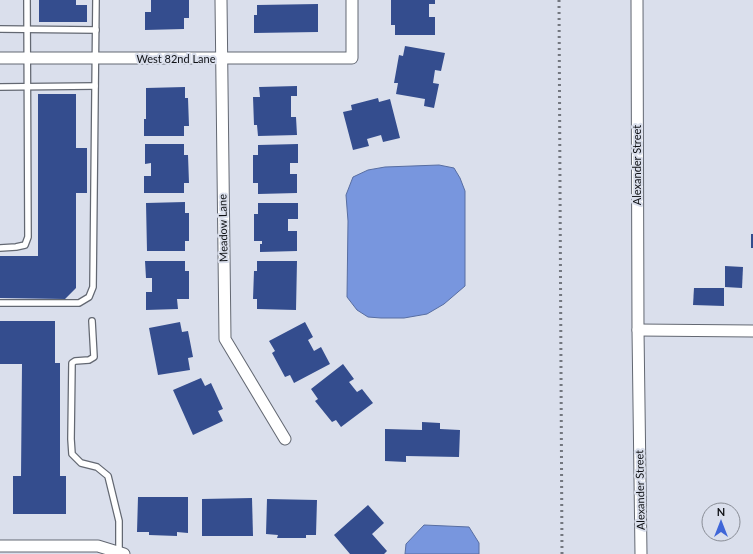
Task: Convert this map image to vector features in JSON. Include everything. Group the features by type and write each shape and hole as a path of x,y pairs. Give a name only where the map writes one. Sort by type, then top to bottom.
{"street":[{"name":"Meadow Lane","path":"221,0 225,339 284,439"},
{"name":"West 82nd Lane","path":"0,58 352,58 352,0"},
{"name":"Alexander Street","path":"637,0 638,330 642,554"},
{"path":"638,330 753,331"},
{"path":"0,546 98,546 121,553"}],"lane":[{"path":"0,248 16,248 25,245 28,237 27,0"},
{"path":"0,303 79,303 90,297 93,287 96,0"},
{"path":"0,29 96,30"},
{"path":"0,87 95,86"},
{"path":"92,321 94,357 88,360 75,361 72,363 72,454 81,463 97,467 108,476 119,521 121,553"}],"water":[{"path":"439,165 454,168 465,191 465,286 444,304 427,314 404,318 368,317 357,310 347,297 348,221 346,195 353,177 368,170 385,167"},
{"path":"424,525 469,527 479,543 479,554 405,554 406,544"}],"building":[{"path":"39,0 76,0 76,5 87,5 87,22 39,22"},
{"path":"151,0 189,0 189,18 184,18 184,29 145,30 145,12 151,12"},
{"path":"391,0 435,0 435,4 429,4 429,17 435,17 435,35 395,35 395,25 391,25"},
{"path":"318,4 318,32 254,33 254,15 257,15 257,5"},
{"path":"405,46 445,53 441,71 435,70 433,83 439,84 434,108 424,106 425,99 396,94 398,83 394,83 399,55 403,56"},
{"path":"297,86 297,96 291,96 291,117 296,117 297,135 258,136 257,125 254,125 253,97 260,97 259,87"},
{"path":"185,87 185,98 188,98 189,126 184,126 184,136 144,136 144,119 146,119 146,88"},
{"path":"38,94 76,94 76,148 87,148 87,193 76,193 76,288 65,299 0,298 0,256 38,256"},
{"path":"378,98 379,102 390,99 400,138 383,142 381,135 367,139 369,146 353,150 343,112 352,110 351,105"},
{"path":"145,144 184,144 184,155 188,155 189,183 184,183 184,193 144,193 144,176 151,176 151,163 145,164"},
{"path":"298,144 298,163 290,163 290,174 297,174 297,193 258,194 258,183 253,183 253,155 258,155 258,145"},
{"path":"185,202 185,213 189,213 189,241 185,241 185,251 147,251 146,203"},
{"path":"258,203 298,203 298,219 288,219 288,231 297,231 297,251 260,252 260,244 262,244 262,241 254,241 254,214 258,214"},
{"path":"751,234 753,234 753,248 751,248"},
{"path":"145,261 185,261 185,271 189,271 189,299 177,299 178,309 146,310 146,292 152,292 152,278 146,278"},
{"path":"257,261 297,261 296,310 257,309 257,299 253,299 254,271 257,271"},
{"path":"725,266 743,267 742,288 725,287"},
{"path":"694,288 724,288 724,306 693,305"},
{"path":"0,321 55,321 55,363 60,363 60,476 66,476 66,514 13,514 13,476 21,476 22,364 0,364"},
{"path":"180,322 182,332 188,331 193,357 188,358 190,370 158,375 149,328"},
{"path":"305,322 313,337 308,340 314,351 321,347 330,364 294,383 290,375 285,377 272,353 275,351 269,341"},
{"path":"343,364 354,379 349,382 357,392 362,389 373,403 341,427 336,420 332,422 315,401 318,399 311,389"},
{"path":"201,378 205,386 211,383 223,409 218,411 223,421 193,435 173,390"},
{"path":"422,422 440,423 440,429 460,430 459,457 406,456 406,462 385,461 385,429 422,430"},
{"path":"138,497 188,497 188,533 177,532 177,536 149,535 149,532 137,532"},
{"path":"252,498 253,536 202,536 202,499"},
{"path":"267,499 317,500 316,535 306,535 306,538 277,538 278,535 266,534"},
{"path":"368,505 384,523 372,534 387,551 384,554 350,554 334,535"}],"railway":[{"path":"559,0 562,554"}]}
